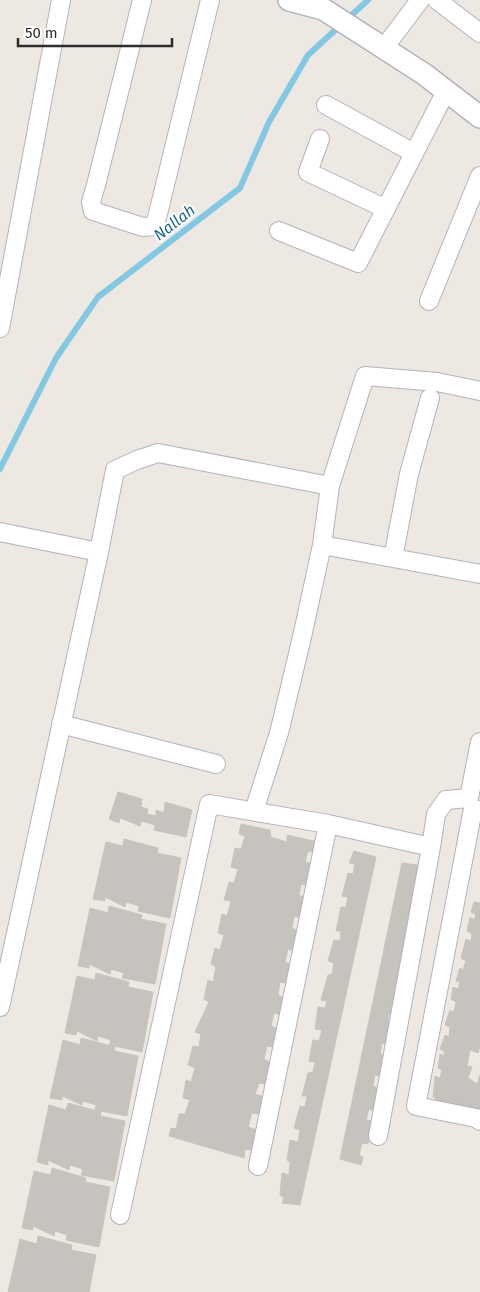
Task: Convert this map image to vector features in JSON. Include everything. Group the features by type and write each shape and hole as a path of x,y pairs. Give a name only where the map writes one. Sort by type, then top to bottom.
{"street":[{"path":"0,328 61,0"},
{"path":"142,0 91,202 92,211 143,227 155,226 210,0"},
{"path":"289,0 323,9 424,74 480,117"},
{"path":"384,48 420,0"},
{"path":"437,0 480,33"},
{"path":"279,231 358,263 446,91"},
{"path":"326,105 414,153"},
{"path":"320,139 308,172 386,209"},
{"path":"429,301 480,176"},
{"path":"254,811 279,733 302,637 322,544 330,486 365,376 437,382 480,392"},
{"path":"393,558 409,474 430,398"},
{"path":"0,1007 99,552 115,470 158,453 330,486"},
{"path":"0,532 99,552"},
{"path":"322,544 480,574"},
{"path":"61,724 216,764"},
{"path":"378,1136 436,814 446,800 469,798 477,776 480,742"},
{"path":"120,1215 209,804 328,824 431,847"},
{"path":"480,810 473,809 416,1106 476,1118 480,1121"},
{"path":"258,1166 328,824"}],"building":[{"path":"118,792 142,799 141,807 148,809 147,814 156,816 156,810 164,813 165,802 192,810 186,837 154,830 155,825 141,821 140,826 120,818 119,823 109,819"},
{"path":"241,824 270,830 271,837 287,842 287,835 318,842 317,852 308,851 305,862 313,864 309,886 301,884 299,895 306,898 302,918 294,916 292,928 298,931 294,951 288,949 285,962 291,964 286,983 280,982 278,995 284,998 281,1015 274,1013 271,1026 278,1029 273,1047 267,1046 264,1059 269,1062 266,1084 259,1083 255,1094 264,1097 258,1114 252,1113 248,1127 257,1130 253,1150 245,1149 244,1158 169,1136 171,1128 176,1129 179,1114 185,1114 190,1100 183,1098 186,1080 191,1082 195,1068 188,1065 193,1046 199,1047 201,1034 195,1032 209,1002 204,999 208,980 213,982 216,967 211,964 215,948 220,950 224,935 218,933 222,914 227,916 231,901 224,900 229,882 234,883 238,869 231,867 235,848 241,849 245,836 239,834"},
{"path":"124,839 158,848 157,853 181,858 170,918 138,911 139,906 126,902 125,907 105,897 105,901 93,899 106,842 123,846"},
{"path":"354,851 376,857 300,1205 282,1203 284,1198 280,1195 282,1173 289,1175 290,1162 287,1160 290,1140 298,1142 300,1130 294,1128 300,1106 305,1107 307,1096 302,1096 308,1073 313,1072 315,1062 309,1061 313,1040 319,1041 322,1030 315,1029 318,1007 325,1008 327,1001 321,1000 328,975 332,974 334,963 328,961 334,940 340,941 341,931 336,931 341,907 346,907 348,897 342,896 348,873 353,874 355,864 349,863"},
{"path":"402,863 424,866 401,955 407,956 403,978 398,977 395,988 398,990 395,1015 389,1014 388,1021 394,1024 389,1045 382,1043 380,1054 386,1055 382,1077 375,1075 373,1086 378,1088 374,1111 369,1109 366,1120 372,1121 368,1144 362,1143 359,1155 363,1157 361,1165 340,1159"},
{"path":"474,902 480,903 480,1046 478,1053 470,1050 467,1066 472,1067 468,1078 477,1084 480,1075 480,1119 433,1105 436,1098 433,1097 435,1076 440,1078 442,1070 438,1068 440,1054 444,1056 444,1051 440,1049 445,1035 449,1037 450,1027 445,1025 450,1010 454,1012 456,1002 451,999 453,987 458,989 460,982 456,981 460,968 463,970 466,961 461,958 466,939 471,941 472,934 467,931 470,917 474,920 476,915 471,912"},
{"path":"109,906 142,915 141,919 166,924 155,984 122,978 124,973 111,969 110,974 89,964 89,968 78,966 90,908 108,913"},
{"path":"96,973 129,982 128,987 153,992 142,1052 109,1045 111,1040 98,1036 97,1041 77,1031 76,1035 65,1033 77,976 95,980"},
{"path":"81,1038 115,1047 114,1051 138,1056 127,1116 95,1110 96,1105 83,1101 82,1105 62,1096 62,1100 50,1098 63,1040 80,1045"},
{"path":"68,1103 101,1112 100,1116 125,1121 114,1181 81,1175 83,1169 70,1165 69,1170 48,1160 48,1165 37,1162 49,1105 66,1110"},
{"path":"52,1168 86,1178 85,1182 110,1187 99,1247 66,1240 67,1235 55,1231 54,1236 33,1226 33,1230 22,1228 34,1171 51,1175"},
{"path":"38,1236 72,1245 71,1250 96,1255 89,1292 8,1292 20,1239 37,1244"}],"waterway":[{"name":"Nallah","path":"0,469 56,358 98,297 240,188 269,122 308,55 368,0"}]}
